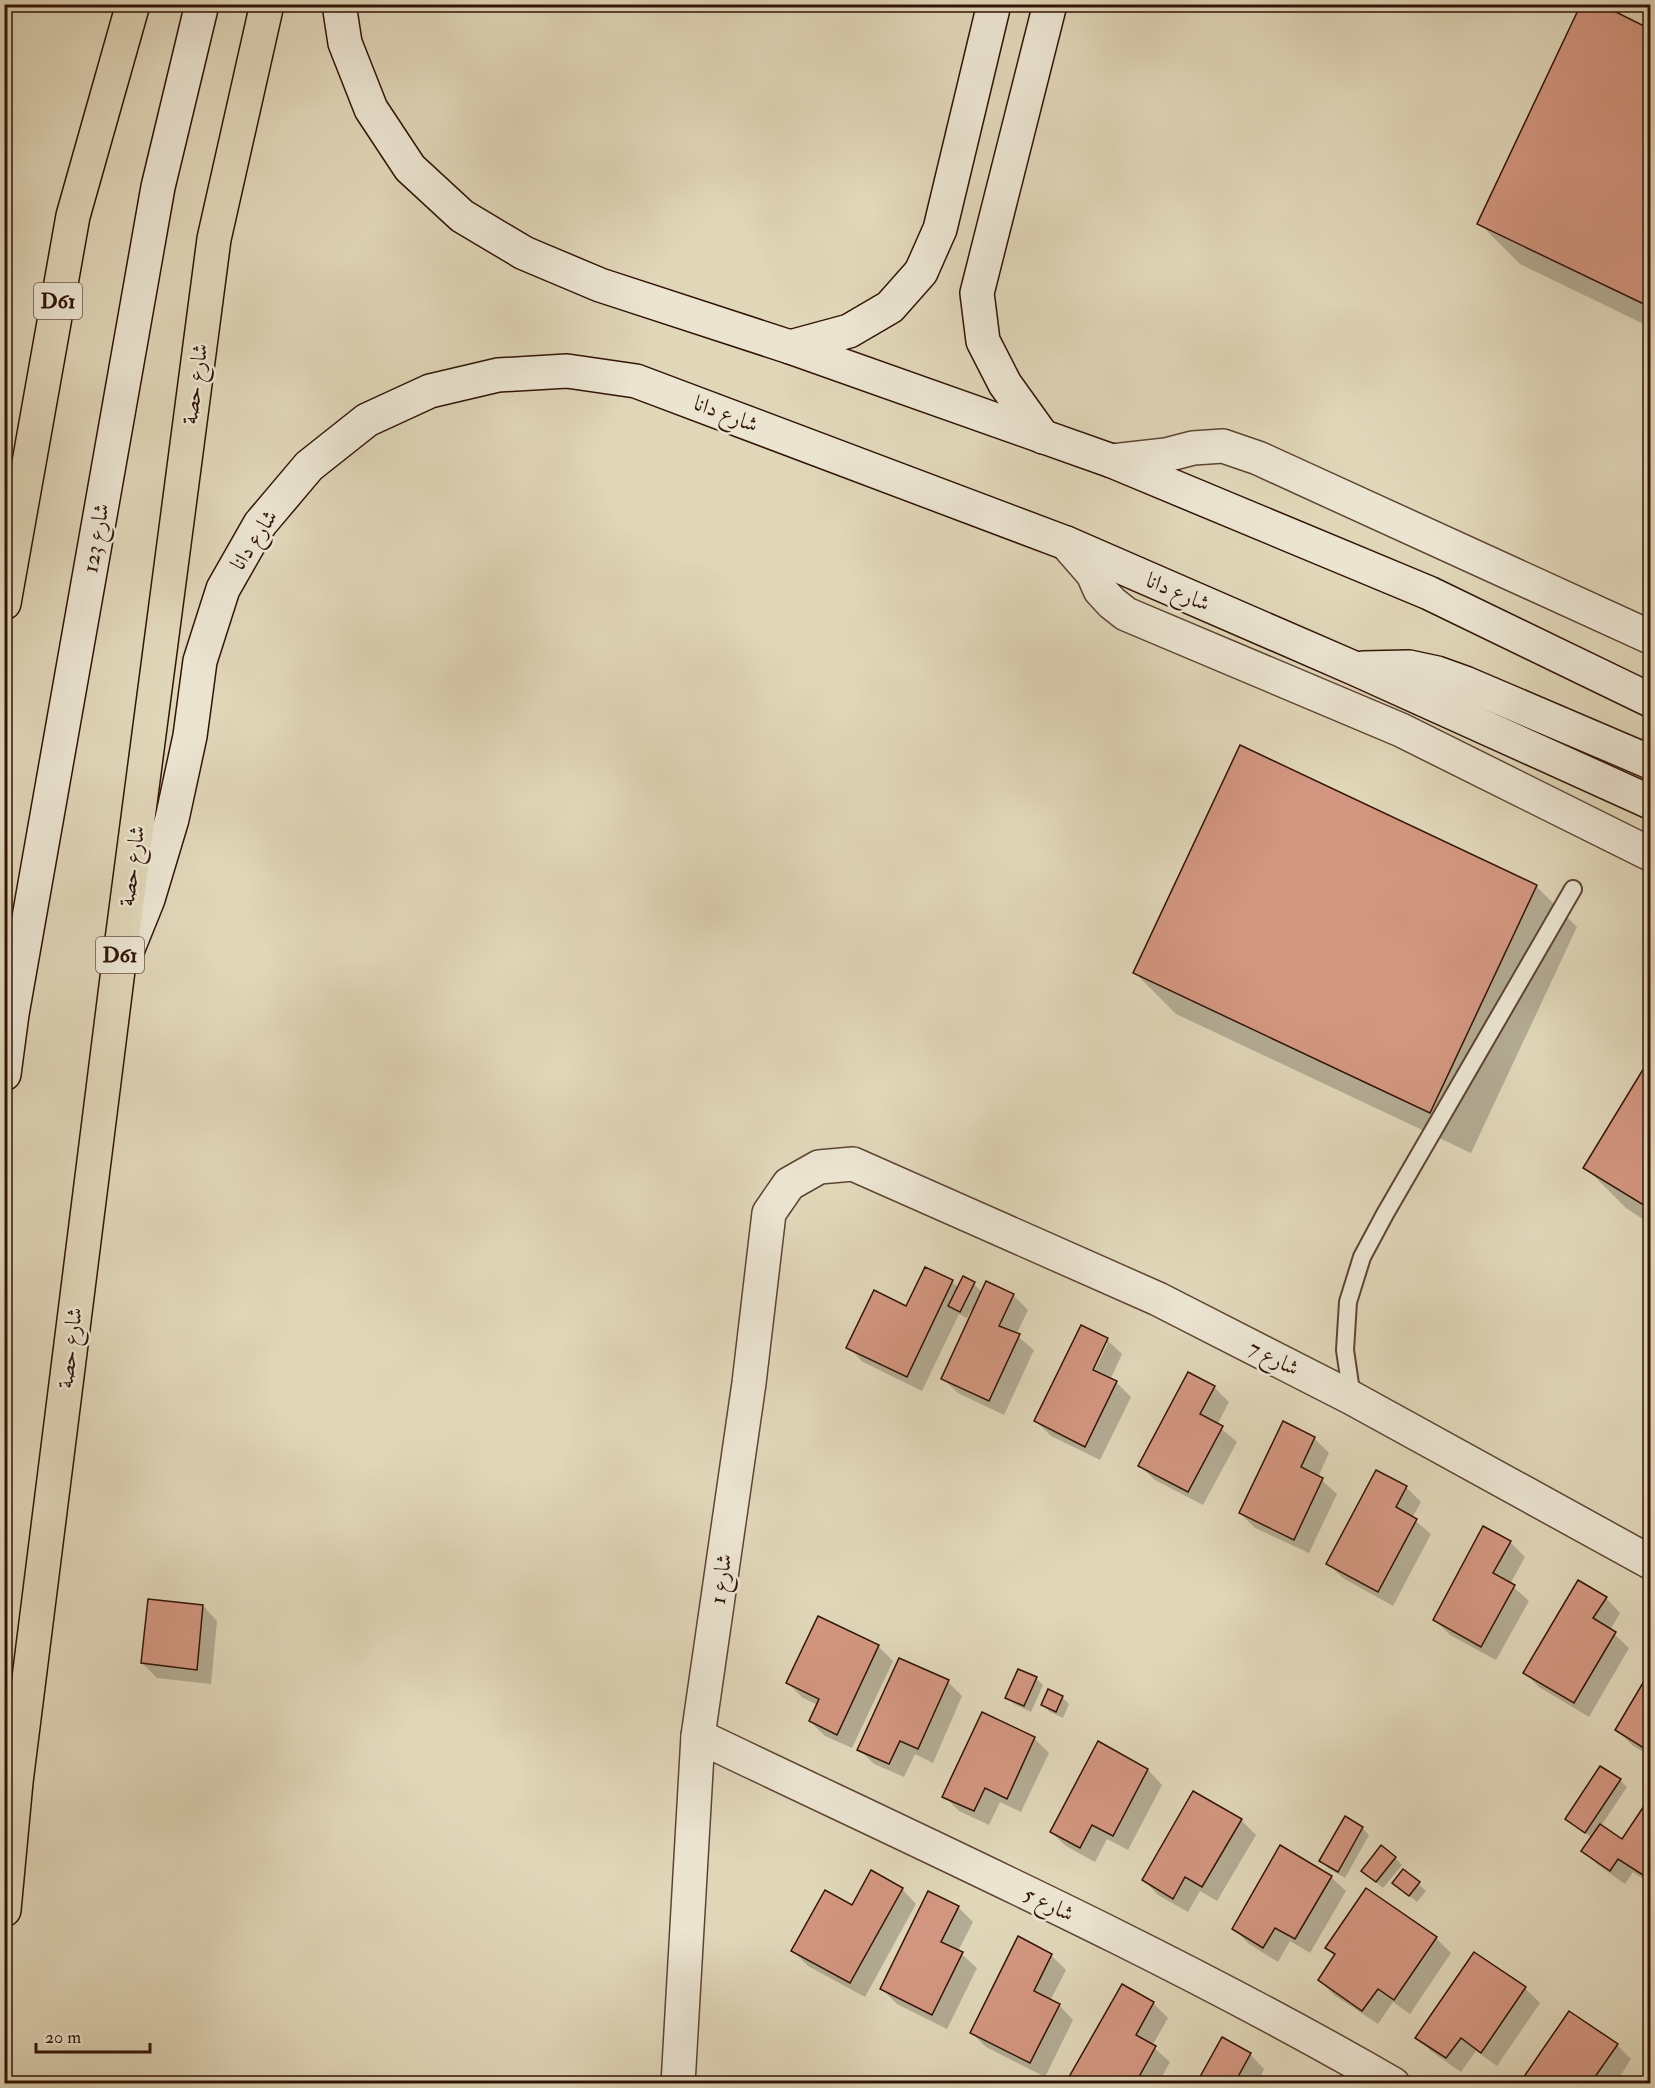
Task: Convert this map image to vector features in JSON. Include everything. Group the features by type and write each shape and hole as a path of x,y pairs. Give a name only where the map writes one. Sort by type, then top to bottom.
{"main road":[{"name":"D61","path":"4,603 73,216 133,4"},
{"name":"شارع حصة","path":"4,1910 16,1782 117,978 214,239 267,4"}],"street":[{"name":"شارع 123","path":"4,1074 14,1002 158,187 202,4"},
{"path":"339,4 345,43 371,109 411,168 462,216 524,253 600,285 790,346 1112,461 1429,594 1650,700"},
{"path":"790,346 849,331 890,307 921,272 940,229 994,4"},
{"path":"1043,437 1005,384 983,341 977,293 1050,4"},
{"name":"شارع دانا","path":"117,978 148,899 172,819 190,736 200,661 223,589 260,524 309,466 368,420 430,391 498,375 567,371 636,381 1066,543 1356,669 1650,802"},
{"path":"1112,461 1166,455 1193,448 1223,446 1258,458 1650,637"},
{"path":"1066,543 1093,574 1101,590 1126,614 1401,730 1650,854"},
{"path":"1356,669 1409,667 1437,673 1465,682 1650,762"},
{"name":"شارع 1","path":"678,2084 698,1736 749,1383 769,1213 789,1184 819,1167 853,1164 885,1177"},
{"name":"شارع 7","path":"885,1177 1158,1299 1352,1398 1650,1562"},
{"name":"شارع 5","path":"698,1736 1147,1951 1304,2032 1393,2084"}],"lane":[{"path":"1352,1398 1345,1350 1348,1302 1362,1257 1384,1214 1573,890"}],"building":[{"path":"1581,4 1600,4 1650,29 1650,307 1477,224"},
{"path":"1240,745 1537,885 1430,1113 1133,973"},
{"path":"1650,1058 1650,1209 1583,1168"},
{"path":"925,1267 953,1280 907,1377 846,1348 874,1290 906,1306"},
{"path":"963,1276 975,1282 960,1312 948,1306"},
{"path":"986,1281 1014,1294 999,1326 1020,1334 989,1401 941,1379"},
{"path":"1081,1325 1108,1338 1093,1370 1117,1381 1085,1447 1034,1421"},
{"path":"1188,1372 1215,1386 1200,1414 1223,1426 1188,1492 1138,1466"},
{"path":"1283,1421 1315,1437 1301,1467 1323,1478 1294,1540 1239,1513"},
{"path":"1376,1470 1407,1486 1396,1507 1417,1519 1378,1592 1326,1564"},
{"path":"1483,1526 1511,1541 1493,1573 1515,1585 1481,1647 1433,1620"},
{"path":"1578,1580 1607,1597 1593,1618 1616,1632 1574,1703 1523,1673"},
{"path":"148,1599 203,1605 197,1670 141,1663"},
{"path":"818,1616 879,1645 837,1735 809,1721 819,1699 786,1683"},
{"path":"899,1658 949,1680 918,1749 900,1741 889,1764 857,1750"},
{"path":"1018,1669 1037,1677 1024,1706 1005,1698"},
{"path":"1650,1671 1650,1752 1615,1730"},
{"path":"1048,1689 1063,1696 1056,1712 1041,1705"},
{"path":"982,1712 1035,1737 1007,1799 985,1788 974,1811 942,1797"},
{"path":"1098,1741 1148,1769 1113,1836 1092,1825 1080,1848 1050,1832"},
{"path":"1600,1766 1621,1779 1585,1833 1565,1819"},
{"path":"1193,1791 1242,1819 1202,1887 1185,1877 1173,1899 1142,1880"},
{"path":"1650,1797 1650,1864 1643,1875 1618,1859 1610,1871 1581,1851 1600,1824 1622,1839"},
{"path":"1345,1816 1363,1827 1338,1872 1319,1861"},
{"path":"1280,1845 1332,1876 1295,1939 1275,1928 1263,1948 1232,1929"},
{"path":"1381,1845 1396,1857 1376,1882 1361,1871"},
{"path":"1403,1869 1420,1882 1409,1896 1392,1883"},
{"path":"871,1870 903,1888 850,1983 791,1951 825,1890 852,1905"},
{"path":"1366,1888 1437,1937 1394,2000 1378,1989 1362,2011 1318,1980 1335,1954 1325,1948"},
{"path":"928,1891 959,1906 941,1942 963,1952 932,2015 880,1989"},
{"path":"1018,1936 1052,1954 1034,1991 1060,2004 1030,2063 970,2033"},
{"path":"1474,1952 1526,1987 1481,2053 1461,2038 1446,2058 1415,2038"},
{"path":"1122,1984 1154,2002 1136,2035 1156,2046 1135,2084 1081,2084 1069,2077"},
{"path":"1569,2011 1618,2044 1590,2084 1519,2084"},
{"path":"1222,2037 1251,2053 1234,2084 1196,2084"}]}
